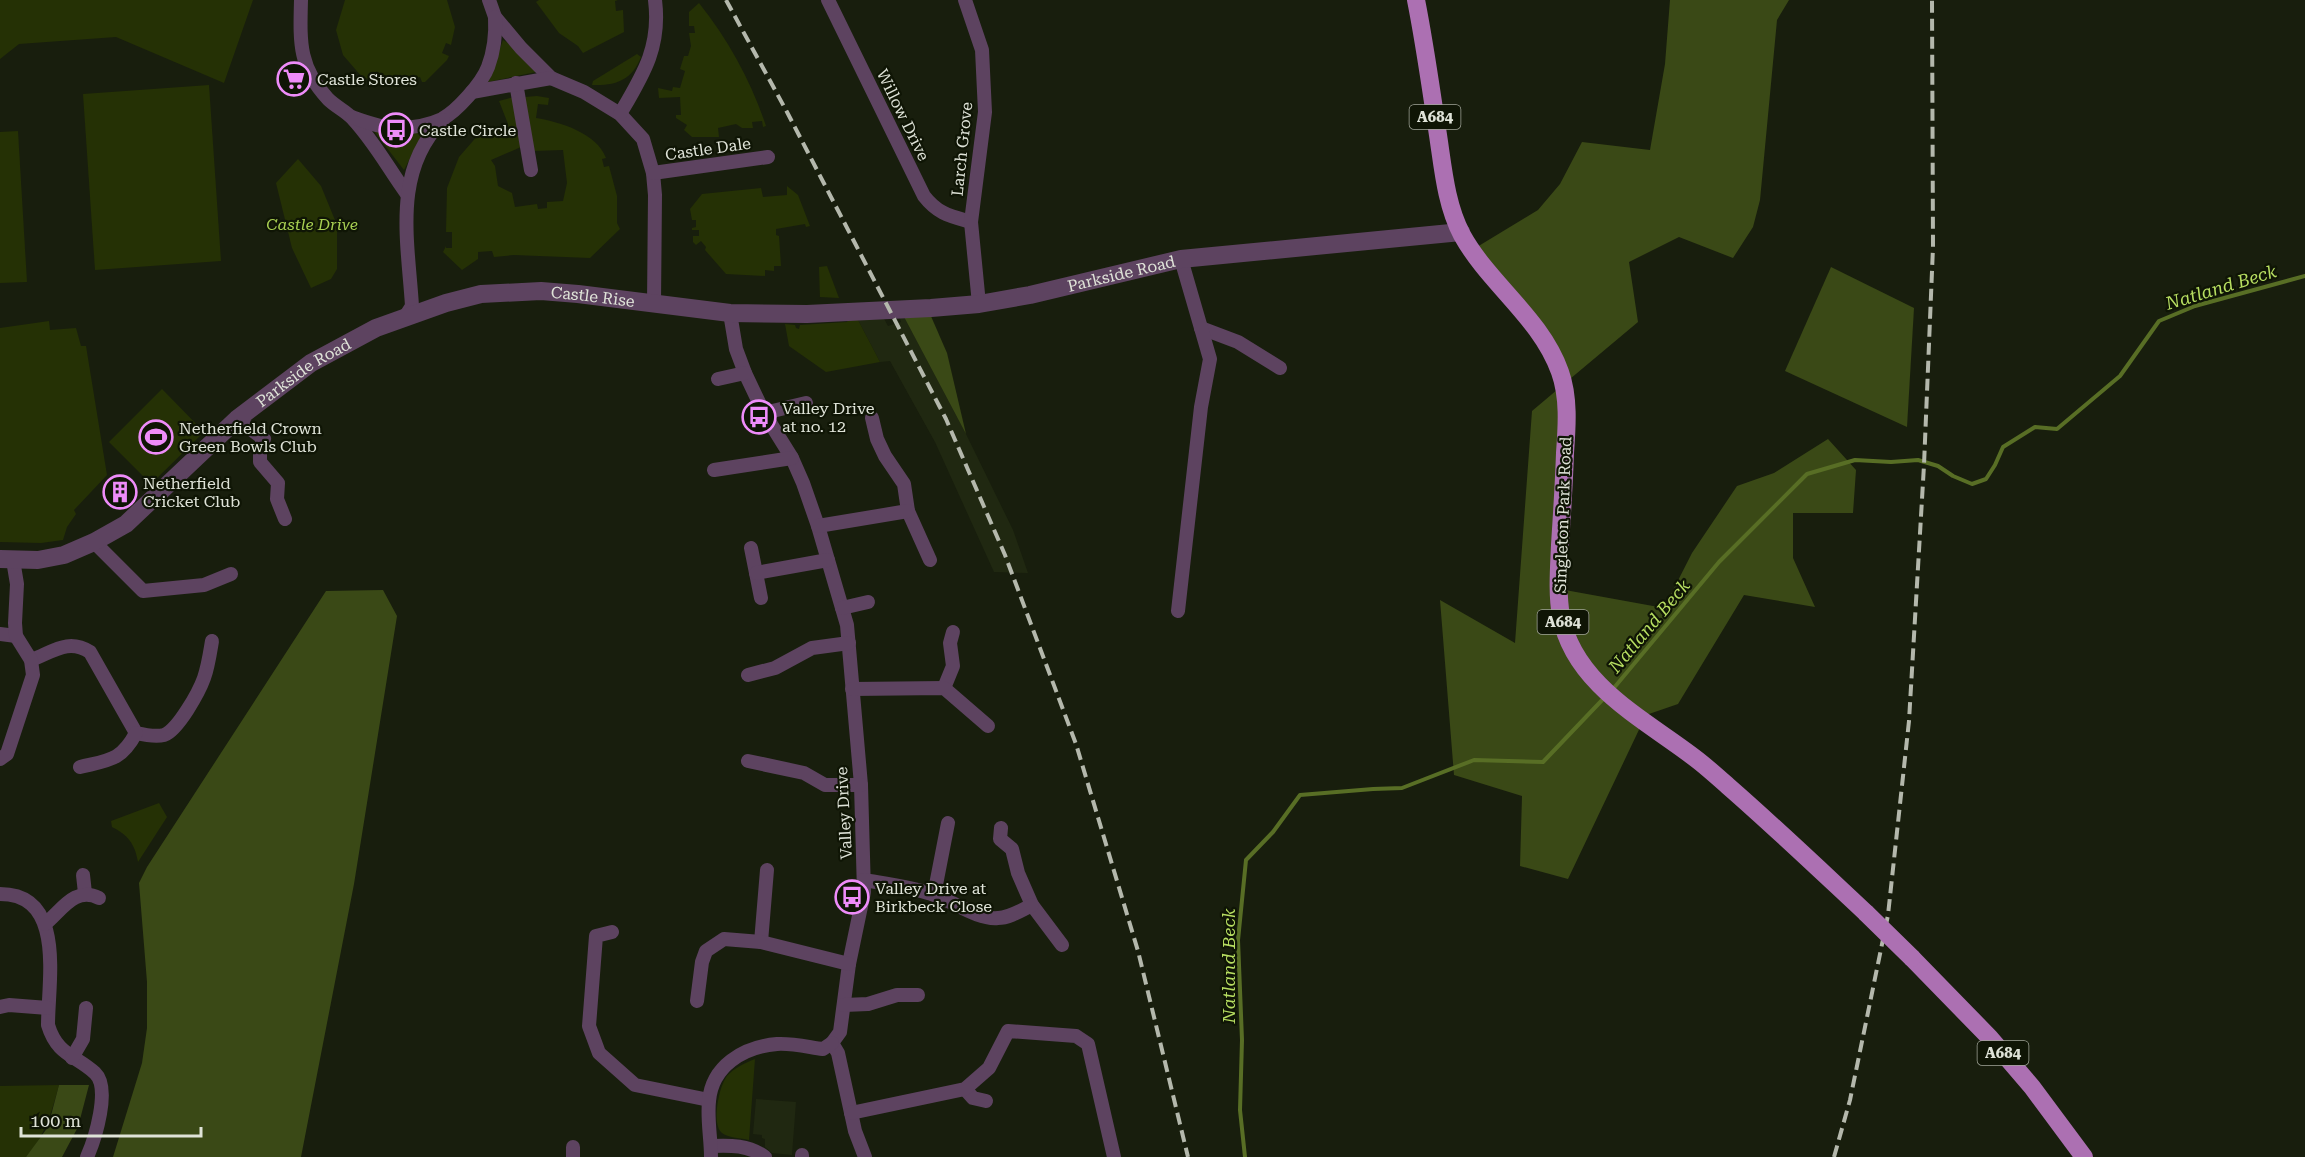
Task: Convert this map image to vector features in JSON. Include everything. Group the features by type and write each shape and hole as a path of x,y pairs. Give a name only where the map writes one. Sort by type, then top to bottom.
{"highway":[{"name":"A684","path":"1416,0 1443,169 1450,203 1461,232"},
{"name":"Singleton Park Road","path":"1461,232 1477,259 1538,331 1553,354 1564,384 1566,442 1558,586 1561,618 1574,651 1614,699 1700,762 1791,843 1912,958 1990,1038 2032,1088 2084,1157"}],"street":[{"path":"301,0 300,41 304,60 313,78 329,100 352,117 383,155 407,194"},
{"path":"489,0 495,17 521,48 551,78 584,92 620,114 643,139 653,173 655,195 654,303"},
{"path":"620,114 651,57 655,38 655,0"},
{"name":"Willow Drive","path":"828,0 924,196 933,207 944,214 971,222"},
{"name":"Larch Grove","path":"965,0 982,50 985,112 971,222 979,304"},
{"path":"405,317 412,306 407,194 412,168 422,145 444,118 472,92 487,70 492,52 495,17"},
{"path":"472,92 551,78"},
{"path":"516,83 531,170"},
{"path":"352,117 372,124 396,128 413,127 444,118"},
{"name":"Castle Dale","path":"653,173 768,157"},
{"name":"Parkside Road","path":"783,314 891,311 979,304 1030,295 1181,259 1461,232"},
{"path":"1178,611 1201,406 1210,359 1181,259"},
{"name":"Castle Rise","path":"405,317 459,299 503,292 550,292 730,313 783,314"},
{"name":"Valley Drive","path":"730,313 736,349 745,374 764,412 792,458 818,526 842,608 849,643 861,785 864,892 849,964 840,1032 832,1043"},
{"name":"Parkside Road","path":"6,560 38,560 64,555 126,524 237,419 311,363 376,328 405,317"},
{"path":"1201,328 1238,342 1280,368"},
{"path":"718,379 745,374"},
{"path":"764,412 806,403"},
{"path":"872,418 877,439 885,456 904,484 908,511 930,560"},
{"path":"237,419 264,439 260,448 260,462 278,483 277,499 285,519"},
{"path":"714,470 792,458"},
{"path":"818,526 908,511"},
{"path":"94,542 143,591 204,585 231,574"},
{"path":"751,548 761,598"},
{"path":"0,759 7,754 33,675 31,660 16,636 17,584 6,560"},
{"path":"756,573 828,560"},
{"path":"842,608 868,602"},
{"path":"944,688 953,666 950,644 953,632"},
{"path":"0,634 16,636"},
{"path":"31,660 64,645 80,646 90,652 136,733 149,736 165,734 176,726 204,677 212,641"},
{"path":"748,675 775,668 812,648 849,643"},
{"path":"852,689 944,688 988,726"},
{"path":"80,767 108,760 125,752 136,733"},
{"path":"748,760 804,773 825,785 861,785"},
{"path":"934,895 948,823"},
{"path":"1001,828 1000,839 1012,849 1018,873 1032,905 1062,945"},
{"path":"761,942 767,870"},
{"path":"83,874 85,893"},
{"path":"864,880 934,895 958,904 975,915 998,918 1032,905"},
{"path":"45,924 70,901 85,893 99,898"},
{"path":"0,894 12,894 26,900 37,909 45,924 50,946 48,1025 52,1038 59,1048 96,1074 101,1081 103,1090 97,1130 87,1157"},
{"path":"612,932 596,936 589,1026 599,1053 635,1085 709,1100"},
{"path":"697,1001 702,962 706,951 724,939 761,942 849,964"},
{"path":"844,1005 868,1004 897,995 918,995"},
{"path":"0,1007 9,1005 48,1008"},
{"path":"72,1058 83,1039 86,1008"},
{"path":"851,1113 965,1089 989,1068 1008,1031 1076,1035 1088,1044 1114,1157"},
{"path":"765,1157 756,1150 743,1147 711,1152 709,1100 715,1078 732,1059 766,1046 780,1044 823,1049 832,1043 838,1053 851,1113 865,1157"},
{"path":"965,1089 973,1098 986,1101"}],"shaded area":[{"path":"899,315 903,315 966,434 1013,530 1028,573 994,572 935,442 890,361 880,362 857,318 883,317 888,326 901,322"},
{"path":"756,1099 796,1102 792,1155 772,1153 765,1147 765,1139 762,1135 753,1134"}],"green space":[{"path":"0,0 253,0 224,83 116,37 19,44 0,59"},
{"path":"345,0 447,0 455,27 451,45 446,43 442,53 449,56 447,60 425,82 422,82 420,77 396,82 397,88 362,77 343,55 336,30"},
{"path":"539,0 618,0 615,1 616,11 623,10 624,32 583,53 578,46 559,33 536,2"},
{"path":"1670,0 1789,0 1777,20 1760,200 1753,227 1733,258 1679,237 1629,262 1638,322 1564,384 1472,250 1538,210 1560,184 1582,142 1650,150 1665,64"},
{"path":"699,3 720,31 738,62 754,94 766,126 763,127 762,121 752,122 753,128 742,128 736,124 718,128 719,137 692,137 684,130 687,125 676,118 676,115 681,115 680,97 659,98 658,88 672,91 673,87 680,88 685,71 680,69 684,56 688,56 691,46 689,33 695,33 694,26 689,26 689,12"},
{"path":"503,40 510,44 536,72 488,82"},
{"path":"637,54 641,57 628,76 616,83 592,85 593,81"},
{"path":"209,85 221,261 95,270 83,94"},
{"path":"514,97 521,147 491,160 495,166 498,186 512,193 515,207 537,204 538,209 547,208 547,202 563,201 567,183 563,150 533,151 525,97 549,98 548,105 538,104 536,118 577,130 601,149 606,158 602,159 604,167 609,166 617,196 617,223 620,229 590,258 514,255 494,257 492,251 478,252 478,259 462,270 443,252 446,246 446,248 452,248 452,232 446,232 447,188 459,157 479,134 508,124 499,101"},
{"path":"425,129 404,170 373,130 401,138"},
{"path":"18,131 27,282 0,283 0,132"},
{"name":"Castle Drive","path":"298,159 321,186 337,225 337,269 331,279 311,288 292,248 276,183"},
{"path":"787,186 798,195 810,226 806,227 805,224 776,229 776,235 779,236 781,266 774,266 774,271 765,270 765,276 726,274 705,250 706,247 701,241 696,245 693,242 693,236 699,236 699,230 692,230 696,227 696,220 692,220 690,209 702,194 761,188 763,197 787,195"},
{"path":"827,266 839,298 820,297 820,299 819,267"},
{"path":"1831,267 1914,308 1907,427 1785,371"},
{"path":"930,314 947,353 966,434 903,315"},
{"path":"850,318 857,318 880,362 826,372 789,346 785,324 795,325 799,329 800,325 847,322"},
{"path":"49,321 50,330 76,328 81,346 86,346 107,475 74,510 76,514 67,527 63,540 41,543 0,542 0,328"},
{"path":"1564,384 1554,588 1664,608 1692,553 1737,486 1774,473 1828,439 1856,470 1853,513 1793,513 1793,558 1815,607 1744,595 1678,704 1646,715 1568,879 1520,866 1522,796 1454,775 1440,600 1515,643 1532,411"},
{"name":"Netherfield Crown Green Bowls Club","path":"162,389 204,432 151,484 109,442"},
{"path":"383,590 397,616 354,884 301,1157 113,1157 142,1063 147,1028 147,982 139,883 147,867 326,591"},
{"path":"159,803 167,817 138,862 130,841 112,827 111,821"},
{"path":"755,1059 749,1140 728,1136 722,1133 717,1122 717,1105 721,1088 730,1073"},
{"path":"59,1085 43,1132 26,1157 0,1157 0,1086"},
{"path":"59,1085 89,1085 78,1127 62,1157 26,1157 48,1127"}],"waterway":[{"name":"Natland Beck","path":"1613,689 1719,562 1807,474 1855,460 1891,462 1918,460 1938,466 1953,476 1972,484 1986,479 2003,447 2035,427 2057,429 2120,376 2159,321 2195,306 2305,276"},
{"name":"Natland Beck","path":"1245,1157 1240,1110 1242,1040 1238,940 1246,860 1273,832 1300,795 1402,788 1474,760 1543,762 1606,696"}],"railway":[{"path":"726,0 787,112 946,419 1005,555 1076,744 1138,951 1188,1157"},
{"path":"1834,1157 1850,1100 1888,915 1909,721 1924,465 1933,247 1932,0"}],"place":[{"name":"Castle Stores","path":"294,79"},
{"name":"Castle Circle","path":"396,130"},
{"name":"Valley Drive at no. 12","path":"759,417"},
{"name":"Netherfield Crown Green Bowls Club","path":"156,437"},
{"name":"Netherfield Cricket Club","path":"120,492"},
{"name":"Valley Drive at Birkbeck Close","path":"852,897"}]}
